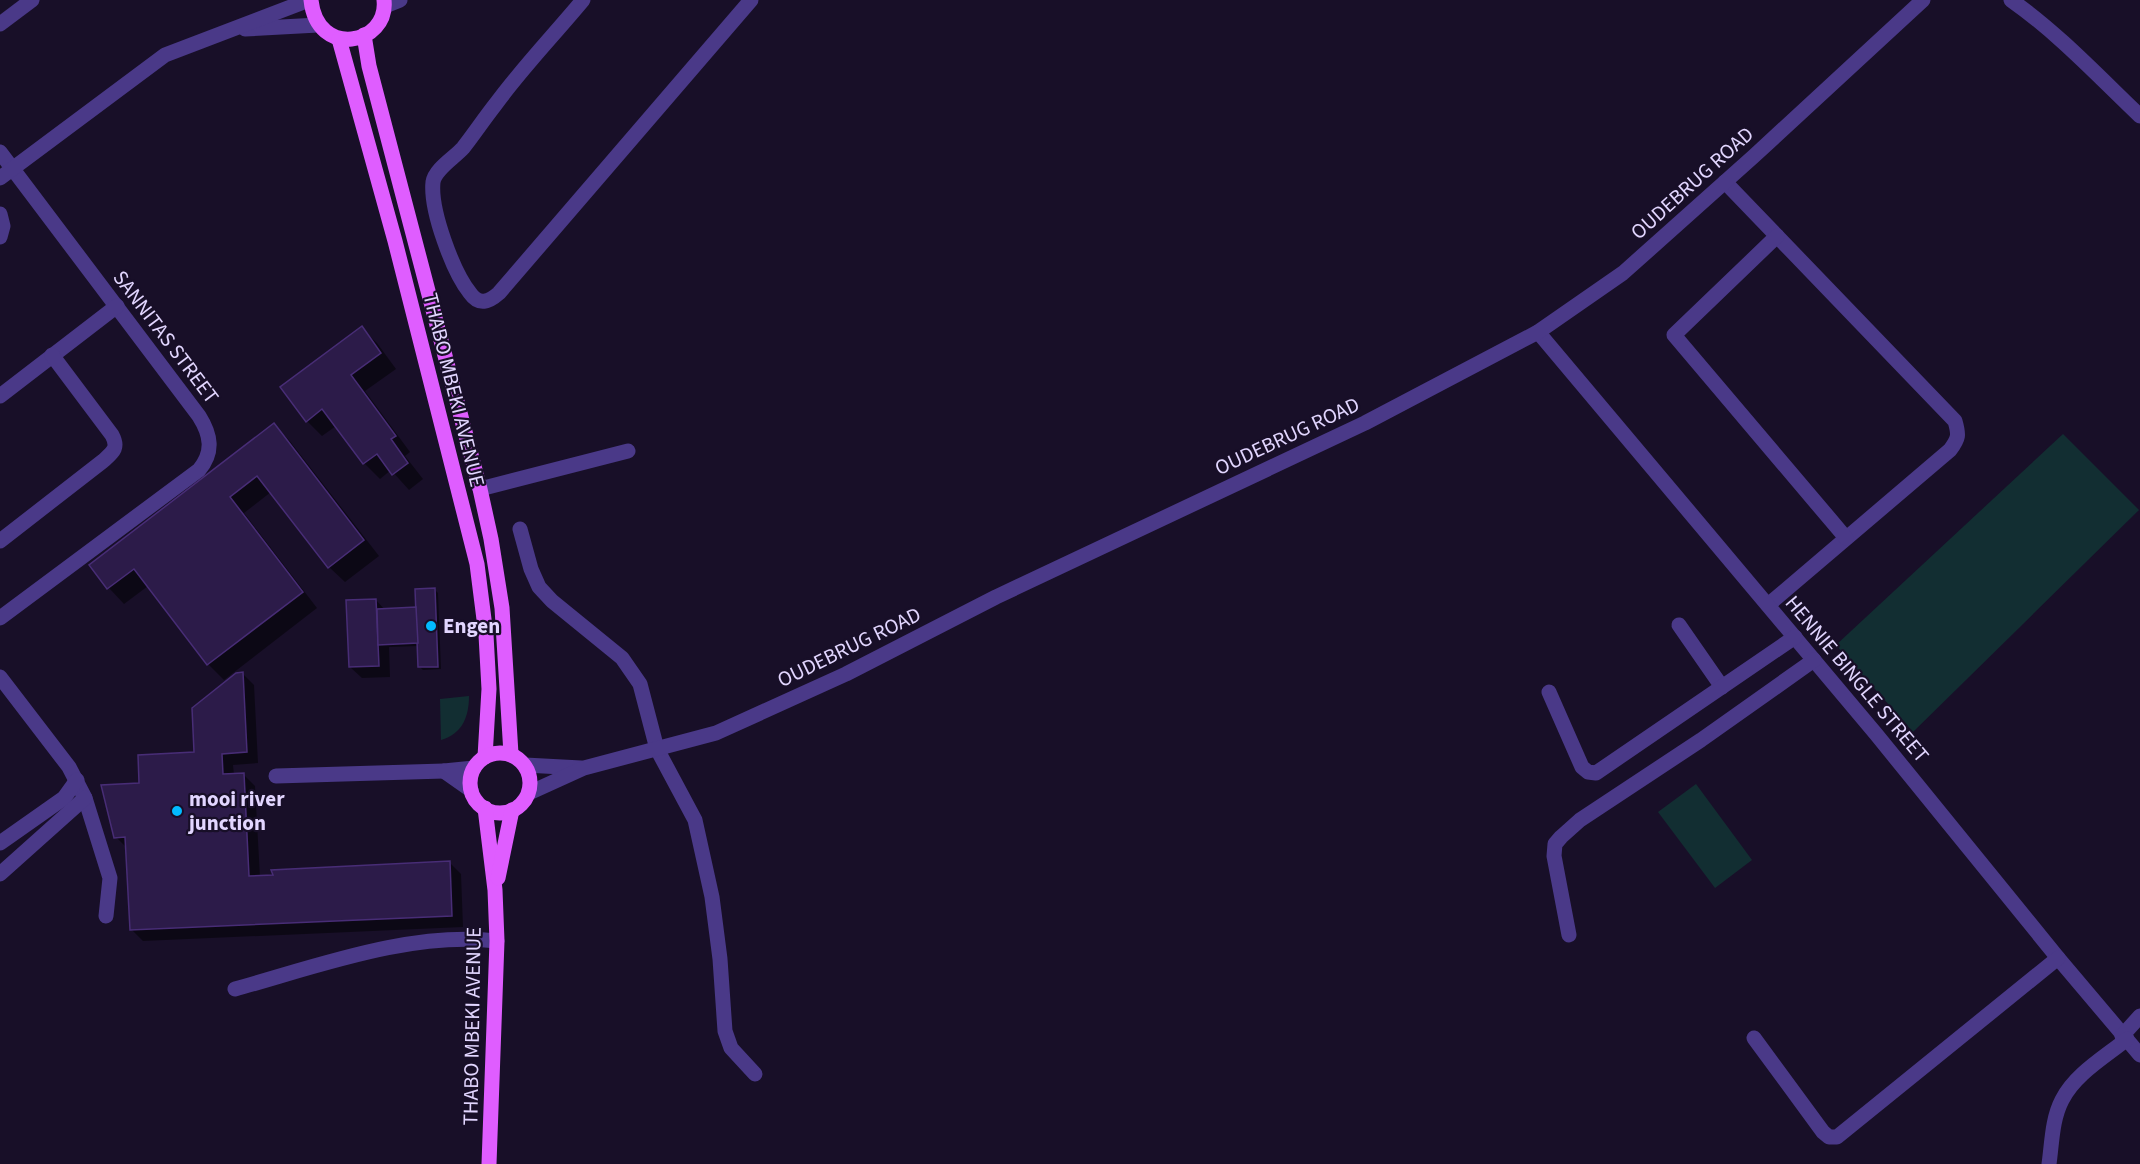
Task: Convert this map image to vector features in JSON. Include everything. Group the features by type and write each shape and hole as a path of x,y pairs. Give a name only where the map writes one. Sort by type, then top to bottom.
{"main road":[{"path":"310,0 312,13 318,25 331,36 339,39 357,39 372,31 381,20 390,2"},
{"name":"THABO MBEKI AVENUE","path":"364,35 369,66 480,489 491,539 502,608 511,754"},
{"name":"THABO MBEKI AVENUE","path":"339,39 395,241 477,564 486,634 489,688 479,762"},
{"path":"498,752 511,754 525,765 530,778 529,793 522,803 512,810 498,813 478,804 471,790 471,775 479,762 498,752"},
{"name":"THABO MBEKI AVENUE","path":"485,808 495,890 496,941 489,1164"},
{"name":"THABO MBEKI AVENUE","path":"495,890 512,810"}],"street":[{"path":"0,24 32,0"},
{"path":"0,178 165,55 310,0"},
{"path":"583,0 495,105 463,148 433,181 436,209 452,262 462,283 475,300 483,303 499,293 751,0"},
{"name":"OUDEBRUG ROAD","path":"529,793 584,768 716,733 846,674 996,597 1365,423 1538,332 1623,273 1923,0"},
{"path":"2012,0 2066,46 2140,116"},
{"path":"230,29 318,25"},
{"name":"SANNITAS STREET","path":"0,152 205,425 210,444 206,461 199,470 0,618"},
{"path":"1725,182 1955,421 1958,431 1958,439 1950,450 1768,604"},
{"path":"0,214 3,226 0,237"},
{"path":"1777,236 1674,335 1846,538"},
{"path":"0,396 117,306"},
{"name":"HENNIE BINGLE STREET","path":"1538,332 1768,604 2058,958 2139,1052"},
{"path":"0,541 116,449 116,442 112,435 52,355"},
{"path":"480,489 628,451"},
{"path":"520,529 531,569 539,587 552,602 608,646 630,668 640,684 657,749 695,820 712,897 720,959 725,1031 731,1048 755,1074"},
{"path":"1679,625 1722,687"},
{"path":"1549,692 1582,767 1588,772 1596,773 1795,637"},
{"path":"1569,935 1554,856 1555,844 1561,837 1580,820 1701,740 1814,660"},
{"path":"0,677 77,780 85,798 110,878 106,916"},
{"path":"276,776 444,771 479,762"},
{"name":"OUDEBRUG ROAD","path":"525,765 584,768"},
{"path":"444,771 471,790"},
{"path":"0,843 64,798 77,780"},
{"path":"0,874 85,798"},
{"path":"235,989 374,951 441,939 473,938 496,941"},
{"path":"1754,1038 1823,1132 1829,1137 1837,1137 2058,958"},
{"path":"2049,1164 2055,1120 2062,1100 2074,1083 2125,1038 2140,1016"}],"green space":[{"path":"2063,434 2139,510 1913,732 1836,645"},
{"path":"469,696 468,711 463,724 454,734 441,740 440,699"},
{"path":"1696,784 1752,860 1715,888 1658,812"}],"building":[{"path":"362,326 381,353 351,375 396,436 391,439 408,463 392,475 377,454 363,464 322,409 306,422 280,387"},
{"path":"274,423 364,540 328,568 257,476 230,497 303,592 207,665 134,569 107,589 89,565"},
{"path":"435,588 438,667 418,667 415,589"},
{"path":"376,599 379,666 349,667 346,600"},
{"path":"416,607 418,643 378,645 377,609"},
{"name":"mooi river junction","path":"243,672 247,752 222,754 223,774 244,773 249,876 273,875 271,870 450,861 452,916 130,930 125,837 114,838 101,785 139,783 138,755 194,752 192,708 236,673"}],"place":[{"name":"Engen","path":"431,626"},
{"name":"mooi river junction","path":"177,811"}]}
